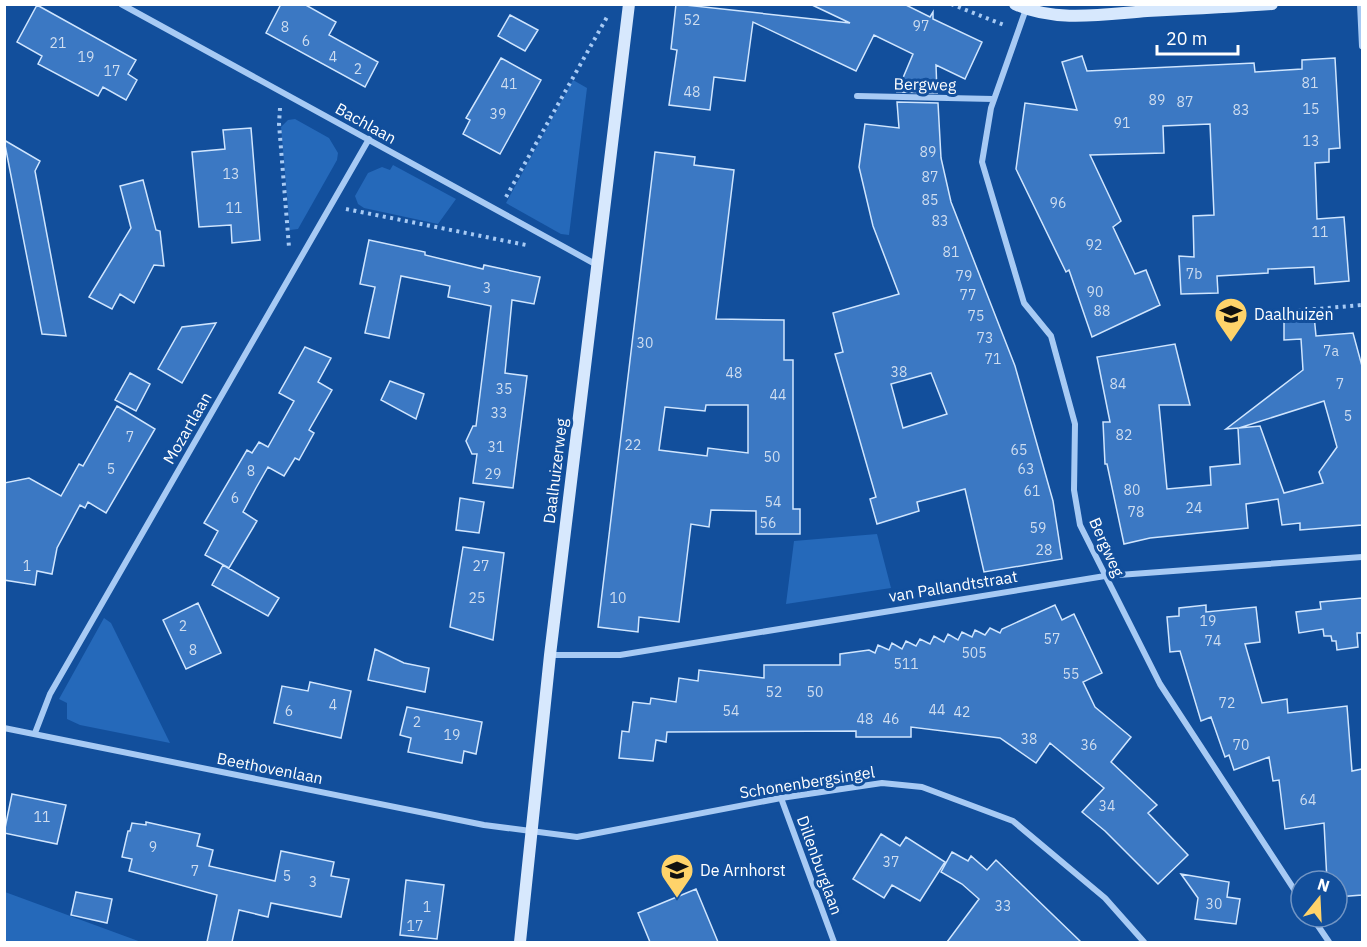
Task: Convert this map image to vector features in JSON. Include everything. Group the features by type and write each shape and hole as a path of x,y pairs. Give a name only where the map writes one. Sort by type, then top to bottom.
{"main road":[{"path":"1020,7 1094,15 1272,4"},
{"name":"Daalhuizerweg","path":"520,942 550,655 628,11"}],"street":[{"name":"Bachlaan","path":"121,4 597,265"},
{"path":"1360,4 1362,46"},
{"name":"Bergweg","path":"1020,7 993,99 982,162 1024,303 1051,336 1075,424 1074,490 1080,525 1160,684 1289,882"},
{"name":"Bergweg","path":"856,96 993,99"},
{"name":"Mozartlaan","path":"35,733 50,694 369,139"},
{"name":"van Pallandtstraat","path":"550,655 620,655 1105,576 1362,557"},
{"name":"Beethovenlaan","path":"4,728 484,825 531,832"},
{"name":"Schonenbergsingel","path":"531,832 577,837 781,798 882,783 922,787 1013,821 1105,898 1144,942"},
{"name":"Dillenburglaan","path":"781,798 834,942"},
{"path":"1320,929 1329,942"}],"path":[{"path":"498,210 607,16 628,11"},
{"path":"282,92 279,124 280,147 287,239 294,269"},
{"path":"330,206 524,246 540,234"},
{"path":"1283,312 1362,305"}],"shaded area":[{"path":"573,80 587,88 569,235 561,234 506,203"},
{"path":"295,119 329,138 338,153 337,160 298,229 290,230 281,127 288,120"},
{"path":"393,165 456,199 438,224 364,208 358,204 355,196 368,173 382,167 390,170"},
{"path":"877,534 891,588 786,604 794,541"},
{"path":"104,618 111,623 170,743 80,725 67,719 67,703 59,699"},
{"path":"5,892 141,942 5,942"}],"building":[{"path":"281,4 304,4 336,22 329,35 378,62 365,87 266,33"},
{"path":"676,4 850,23 810,4 904,4 930,17 933,12 933,19 982,42 965,79 936,65 937,93 897,92 913,54 874,35 856,71 753,22 745,81 714,77 710,110 669,105 677,50 671,49"},
{"path":"37,5 136,60 128,74 137,80 126,100 103,87 98,96 38,64 42,56 17,42"},
{"path":"510,15 538,30 525,51 498,36"},
{"path":"1082,56 1087,71 1254,63 1255,72 1302,69 1302,60 1335,58 1340,148 1329,149 1329,162 1315,163 1317,219 1344,217 1349,281 1315,284 1314,267 1268,269 1268,273 1217,276 1218,293 1181,294 1179,256 1194,257 1193,216 1214,215 1210,124 1163,126 1164,153 1090,155 1121,221 1113,227 1135,274 1146,270 1160,305 1092,337 1069,270 1066,272 1016,169 1025,103 1077,110 1062,62"},
{"path":"501,58 541,80 500,154 463,134 470,120 466,118"},
{"path":"897,102 938,103 941,158 951,202 1015,366 1053,501 1062,559 984,572 965,489 917,502 919,511 877,524 870,499 876,497 835,354 843,352 833,313 899,294 873,226 859,167 865,124 899,128","holes":["931,373 947,414 903,428 891,384"]},
{"path":"251,128 260,240 232,243 231,225 199,227 192,152 225,149 223,130"},
{"path":"4,140 40,161 35,171 66,336 42,334"},
{"path":"655,152 695,157 694,165 734,170 716,319 784,320 784,360 793,360 793,509 800,509 800,534 756,534 756,511 711,510 709,527 691,524 679,622 639,617 638,632 598,627","holes":["706,405 748,405 748,453 708,448 707,456 659,450 665,407 705,411"]},
{"path":"143,180 156,230 160,231 164,266 154,265 134,303 120,294 112,309 89,297 131,228 120,186"},
{"path":"369,240 425,252 425,255 483,269 484,265 540,277 534,304 512,300 505,373 527,376 513,488 473,483 477,454 472,454 466,441 473,426 476,426 491,306 448,297 450,286 401,276 389,338 365,333 375,287 360,284"},
{"path":"1314,315 1316,336 1353,333 1362,366 1362,525 1300,530 1300,523 1282,525 1278,499 1246,504 1248,528 1150,538 1124,544 1107,464 1105,464 1103,422 1110,422 1097,357 1175,344 1190,405 1159,405 1167,489 1211,485 1210,467 1240,464 1238,428 1226,429 1303,370 1301,339 1284,340 1284,317","holes":["1324,401 1337,447 1319,472 1323,483 1284,493 1260,426 1239,428"]},
{"path":"216,323 182,383 158,369 182,327"},
{"path":"305,347 331,358 318,382 332,390 309,430 314,433 299,460 295,458 284,476 268,467 243,512 257,521 229,568 205,555 218,531 204,523 247,450 252,453 259,442 268,447 294,401 279,393"},
{"path":"130,373 150,384 136,411 115,400"},
{"path":"390,381 424,394 416,419 381,400"},
{"path":"117,406 155,429 106,513 88,502 85,508 80,505 57,548 52,574 37,571 35,585 4,580 4,483 29,478 61,496 79,464 83,466"},
{"path":"460,498 484,502 479,533 456,530"},
{"path":"463,547 504,553 493,640 450,627"},
{"path":"223,565 279,598 268,616 212,585"},
{"path":"1362,598 1362,633 1357,633 1358,647 1337,650 1336,641 1332,641 1331,636 1324,636 1323,629 1299,633 1296,612 1321,609 1320,602"},
{"path":"198,603 221,653 186,669 163,620"},
{"path":"1055,605 1062,620 1074,614 1102,673 1083,682 1095,707 1131,737 1111,762 1157,805 1148,813 1188,855 1158,884 1105,831 1082,812 1104,788 1050,743 1036,763 1000,738 911,727 911,737 856,737 856,731 667,732 666,742 656,740 653,761 619,758 622,731 629,732 633,702 650,704 651,698 676,702 679,678 698,681 699,670 764,678 764,665 840,665 840,654 869,650 875,653 878,645 889,650 892,643 902,649 906,641 916,646 920,639 930,644 934,636 944,642 948,634 958,640 962,632 972,637 975,630 985,635 990,628 1000,633 1002,629"},
{"path":"1206,605 1206,612 1256,607 1260,642 1245,644 1262,703 1287,699 1288,713 1347,706 1352,771 1362,769 1362,895 1349,896 1349,869 1326,869 1324,823 1285,829 1279,780 1273,781 1269,757 1234,770 1229,755 1225,757 1211,717 1201,721 1180,651 1170,652 1167,617 1179,616 1179,608"},
{"path":"375,649 404,663 429,668 425,692 368,680"},
{"path":"310,682 351,691 341,738 274,723 282,686 308,691"},
{"path":"407,707 482,722 476,754 464,751 462,763 408,752 411,738 400,735"},
{"path":"12,794 66,805 57,844 4,833"},
{"path":"146,822 200,834 197,846 213,850 209,866 275,881 281,851 334,862 331,876 349,879 341,917 271,903 268,917 239,910 232,942 207,942 217,895 129,871 132,859 122,857 128,831 132,823 146,825"},
{"path":"881,834 900,846 906,837 945,862 920,901 892,885 884,898 853,879"},
{"path":"952,852 968,861 971,856 987,870 996,860 1081,942 947,942 979,899 962,884 941,872"},
{"path":"1181,874 1229,882 1227,897 1240,899 1236,924 1195,919 1198,898"},
{"path":"406,880 444,885 437,939 400,935"},
{"path":"696,889 718,942 650,942 638,913"},
{"path":"76,892 112,899 107,923 71,915"}],"place":[{"name":"Daalhuizen","path":"1231,343"},
{"name":"De Arnhorst","path":"677,899"}]}
